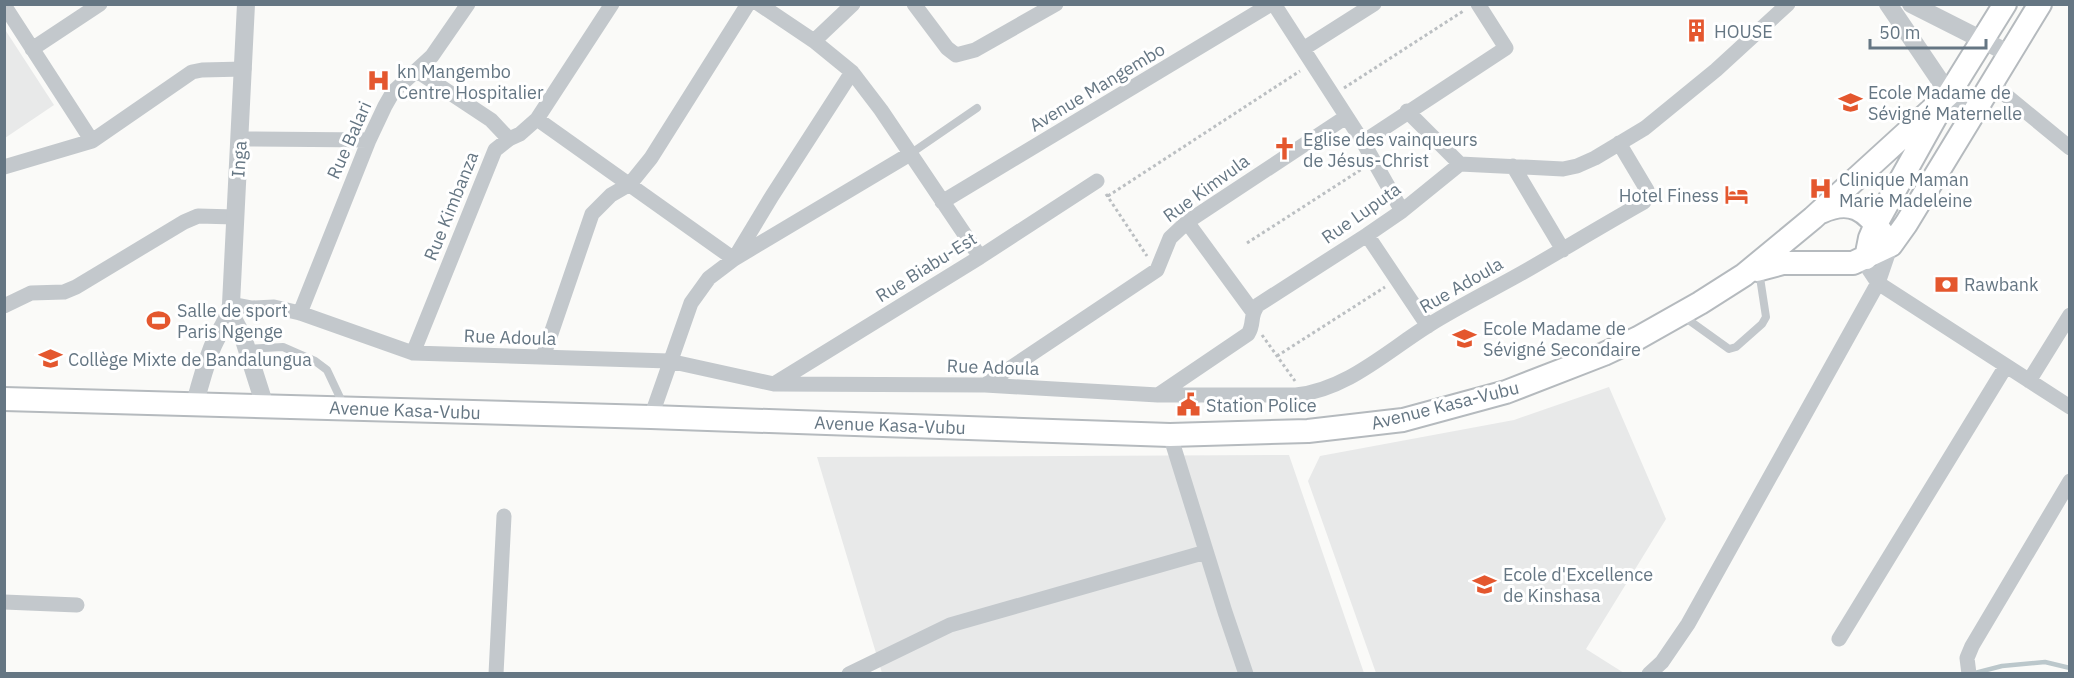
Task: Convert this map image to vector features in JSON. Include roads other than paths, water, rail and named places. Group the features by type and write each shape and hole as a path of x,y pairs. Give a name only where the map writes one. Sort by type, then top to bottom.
{"main road":[{"name":"Avenue Kasa-Vubu","path":"4,399 651,417 1170,435 1308,431 1403,420 1472,402 1543,379 1604,354 1680,314 1751,272 1949,94 2005,4"},
{"name":"Avenue Kasa-Vubu","path":"1751,272 1783,262 1853,263 1891,245 1912,215 2040,4"},
{"path":"1866,258 1870,238 1876,224 1949,94"},
{"path":"1813,218 1835,206 1861,209 1871,217 1891,245"}],"street":[{"path":"32,49 100,4"},
{"name":"Inga","path":"195,403 213,346 231,308 246,4"},
{"name":"Rue Balari","path":"300,313 369,140 393,92 432,56 468,4"},
{"name":"Rue Kimbanza","path":"413,353 495,150 520,134 537,118 612,4"},
{"path":"543,357 592,214 610,195 630,184 651,158 748,4"},
{"path":"759,4 852,72 882,110 980,257"},
{"path":"814,42 853,4"},
{"path":"914,4 947,48 956,55 975,50 1056,4"},
{"path":"1273,4 1363,142 1402,211"},
{"name":"Avenue Mangembo","path":"942,202 1273,4"},
{"path":"1303,50 1374,4"},
{"path":"1363,142 1506,48 1476,4"},
{"path":"1407,111 1460,164 1563,170 1595,158 1645,128 1716,70 1788,4"},
{"path":"1888,4 1949,94 1975,110"},
{"path":"1911,4 2010,54"},
{"path":"4,5 92,141"},
{"path":"4,167 92,141 192,72 244,69"},
{"path":"417,71 491,120 509,139"},
{"path":"734,260 772,196 852,72"},
{"path":"1991,83 2070,148"},
{"name":"Rue Kimvula","path":"985,384 1157,270 1170,238 1187,222 1346,117"},
{"path":"537,118 734,260"},
{"path":"240,139 369,140"},
{"name":"Rue Adoula","path":"231,308 274,308 300,313 413,353 669,361 774,384 985,384 1158,395 1317,393 1359,372 1428,326 1644,202 1647,190 1619,143"},
{"path":"651,417 691,303 709,278 734,260 910,153"},
{"name":"Rue Luputa","path":"1158,395 1248,334 1253,327 1252,316 1258,305 1402,211 1460,164"},
{"path":"1513,166 1563,250"},
{"name":"Rue Biabu-Est","path":"774,384 980,257 1097,181"},
{"path":"4,306 31,293 64,292 76,287 184,222 198,216 235,217"},
{"path":"1187,222 1252,316"},
{"path":"1367,235 1428,326"},
{"path":"1649,674 1662,662 1688,624 1878,283 1891,245"},
{"path":"1866,258 1868,268 1878,283 2070,407"},
{"name":"Inga","path":"231,308 265,406"},
{"path":"2029,381 2070,315"},
{"path":"1839,639 2006,366"},
{"path":"1170,435 1246,674"},
{"path":"1968,666 1972,646 2070,481"},
{"path":"496,674 504,516"},
{"path":"849,674 867,669 950,625 1206,552"},
{"path":"4,602 77,605"}],"lane":[{"path":"910,153 977,108"},
{"path":"1680,314 1729,349 1736,347 1762,324 1766,317 1751,272"},
{"path":"247,349 283,347 315,361 327,370 345,408"}],"waterway":[{"path":"1971,674 2002,666 2045,662 2070,668"}],"place":[{"name":"HOUSE","path":"1696,31"},
{"name":"kn Mangembo Centre Hospitalier","path":"379,81"},
{"name":"Ecole Madame de Sévigné Maternelle","path":"1850,102"},
{"name":"Eglise des vainqueurs de Jésus-Christ","path":"1285,149"},
{"name":"Clinique Maman Marie Madeleine","path":"1821,189"},
{"name":"Hotel Finess","path":"1737,195"},
{"name":"Rawbank","path":"1946,284"},
{"name":"Salle de sport Paris Ngenge","path":"159,320"},
{"name":"Ecole Madame de Sévigné Secondaire","path":"1465,338"},
{"name":"Collège Mixte de Bandalungua","path":"50,359"},
{"name":"Station Police","path":"1188,405"},
{"name":"Ecole d'Excellence de Kinshasa","path":"1485,584"}]}
